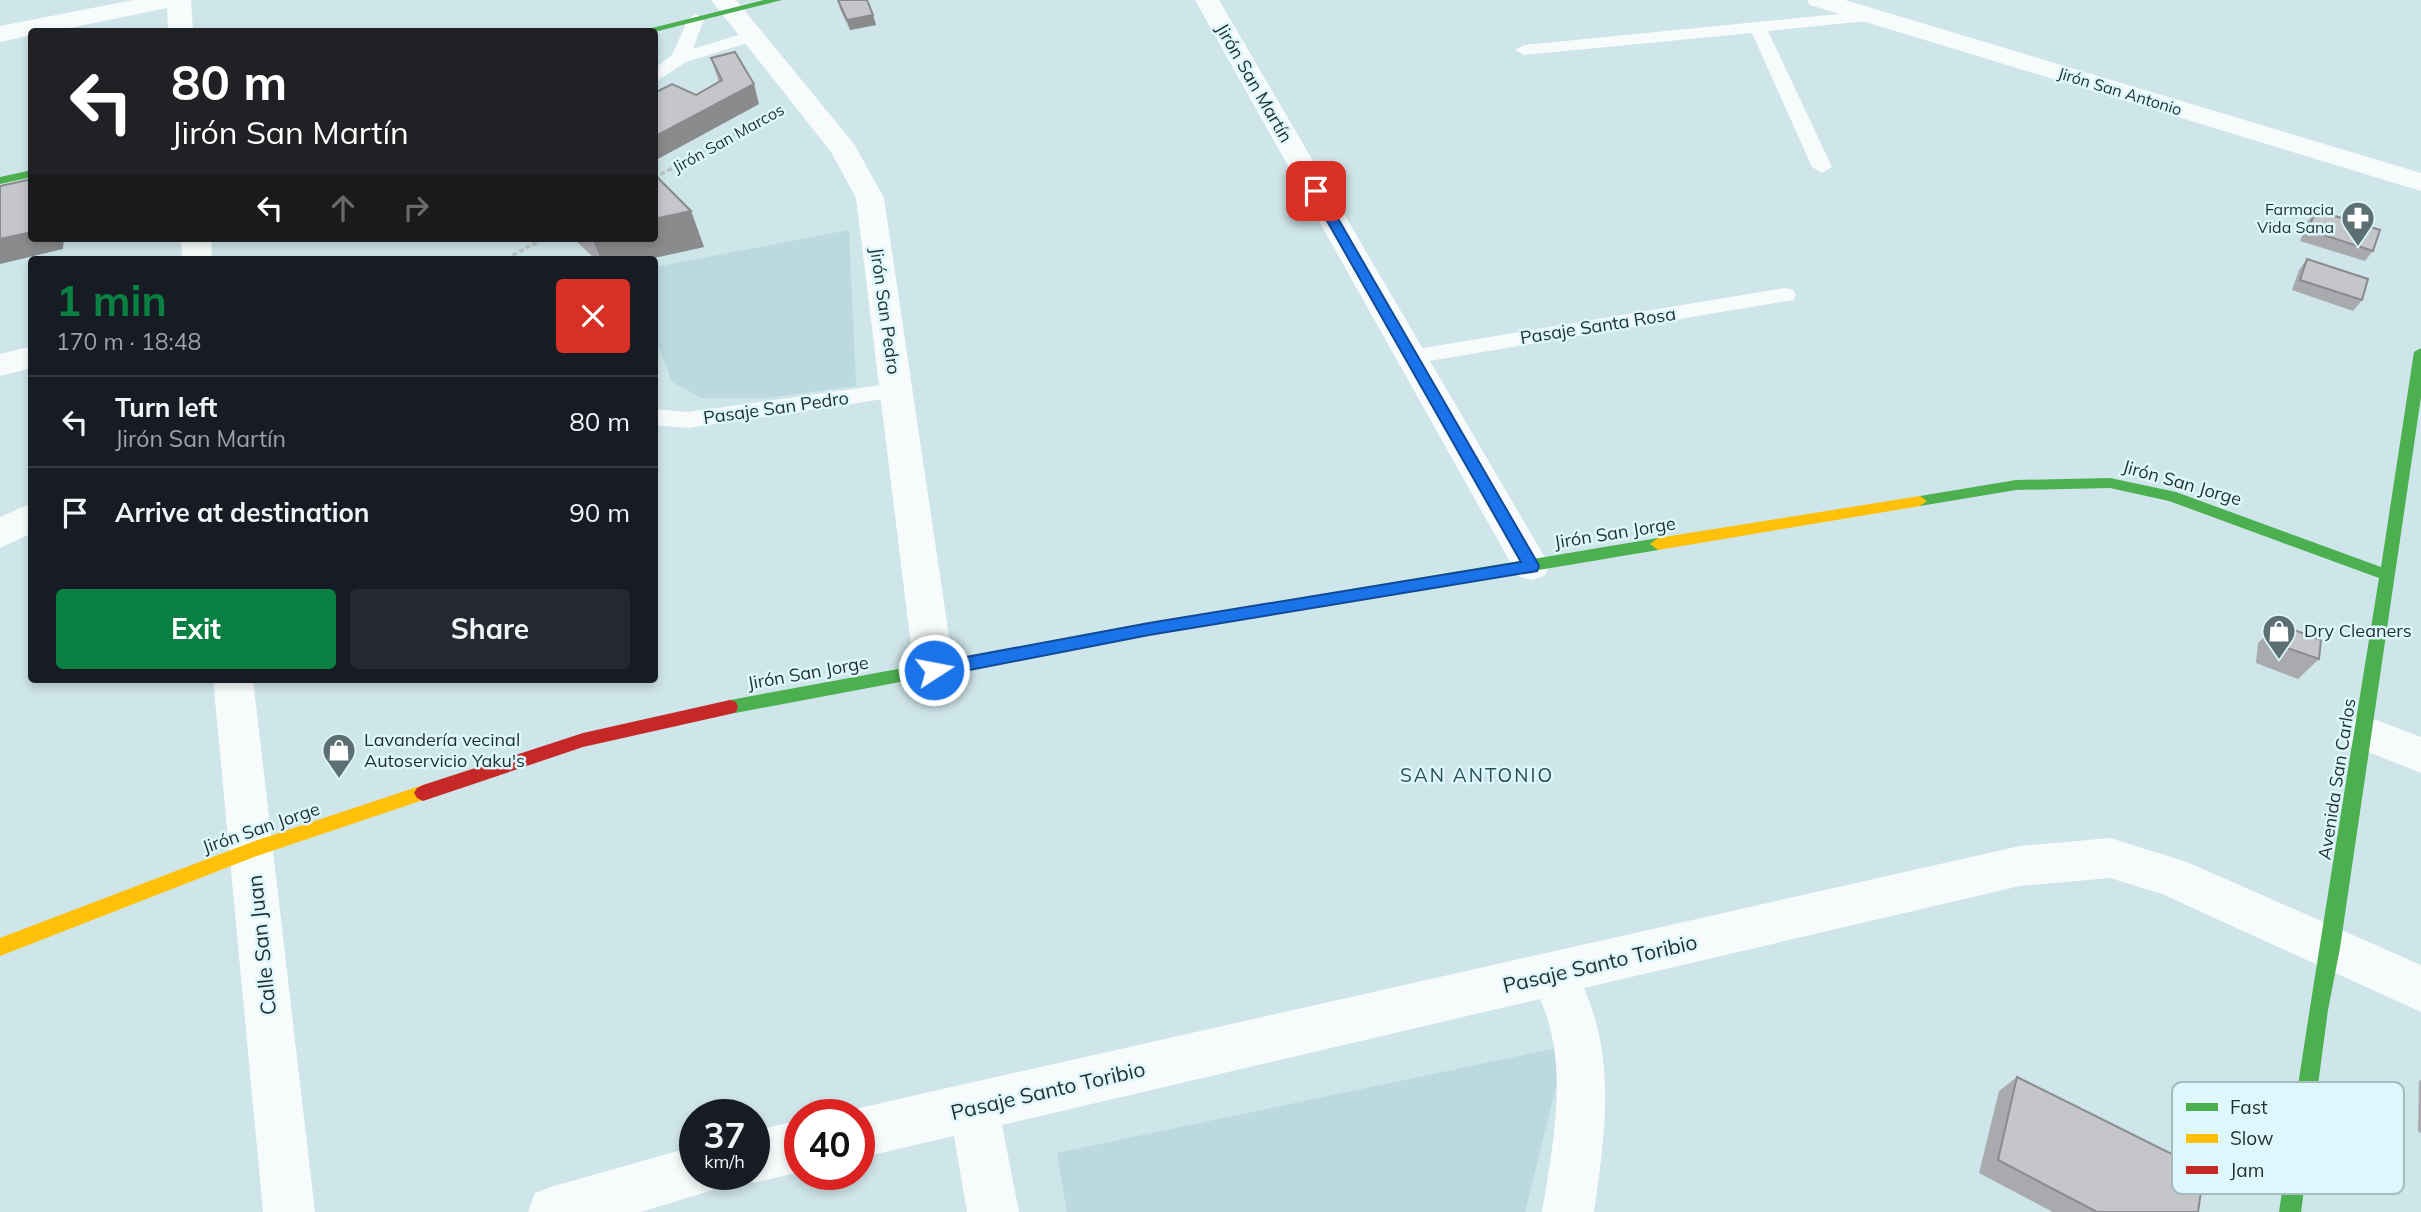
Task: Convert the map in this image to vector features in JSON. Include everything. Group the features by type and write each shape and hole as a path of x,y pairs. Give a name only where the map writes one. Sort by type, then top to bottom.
{"street":[{"path":"30,28 170,0"},
{"path":"179,0 181,28"},
{"path":"658,28 696,19 727,5 777,0"},
{"name":"Jirón San Martín","path":"1207,0 1531,566"},
{"name":"Jirón San Antonio","path":"1819,0 2421,182"},
{"path":"1870,16 1904,4"},
{"name":"Jirón San Pedro","path":"727,5 844,150 870,198 934,670"},
{"path":"0,34 28,28"},
{"path":"0,181 28,174"},
{"name":"Avenida San Carlos","path":"2308,1082 2421,352"},
{"path":"0,365 28,358"},
{"name":"Jirón San Jorge","path":"0,947 252,850 583,740 804,692 1149,629 2017,485 2110,483 2171,496 2387,575"},
{"path":"0,534 28,518"},
{"name":"Calle San Juan","path":"233,683 289,1212"},
{"path":"2363,732 2421,755"},
{"name":"Pasaje Santo Toribio","path":"875,1130 2020,866 2110,858 2171,876 2421,989"},
{"path":"1553,975 1574,1022 1580,1058 1577,1143 1567,1212"},
{"path":"974,1109 993,1212"},
{"path":"554,1212 679,1176"},
{"name":"Avenida San Carlos","path":"2290,1212 2292,1194"}],"lane":[{"path":"1524,50 1870,16"},
{"path":"680,58 696,19"},
{"path":"1758,27 1822,167"},
{"path":"658,75 680,58 751,36"},
{"name":"Pasaje Santa Rosa","path":"1411,357 1785,295"},
{"name":"Pasaje San Pedro","path":"658,417 688,420 896,391"}],"path":[{"name":"Jirón San Marcos","path":"658,176 801,98"},
{"path":"512,256 538,242"}],"shaded area":[{"path":"849,230 856,386 767,398 701,398 672,382 658,345 658,266"},
{"path":"1566,1046 1525,1212 1067,1212 1057,1153"}],"building":[{"path":"838,0 867,0 873,15 847,20"},
{"path":"735,52 754,84 658,135 658,91 672,84 696,95 722,80 711,58"},
{"path":"658,178 691,211 658,218"},
{"path":"28,180 28,233 0,239 0,186"},
{"path":"2316,210 2380,230 2373,251 2308,230"},
{"path":"2307,259 2368,279 2362,300 2300,280"},
{"path":"2278,624 2321,640 2319,659 2276,644"},
{"path":"2017,1077 2172,1154 2172,1194 2201,1194 2198,1212 2097,1212 1998,1160"}],"traffic: fast":[{"path":"658,28 777,0"},
{"path":"0,181 28,174"},
{"path":"2308,1082 2421,352"},
{"path":"1920,501 2016,485 2110,483 2171,496 2387,575"},
{"path":"730,707 1149,629 1658,544"},
{"path":"2290,1212 2292,1194"}],"traffic: slow":[{"path":"1658,544 1920,501"},
{"path":"0,947 252,850 423,793"}],"traffic: jam":[{"path":"423,793 583,740 730,707"}],"place":[{"name":"Farmacia Vida Sana","path":"2358,248"},
{"name":"Dry Cleaners","path":"2279,661"},
{"name":"Lavandería vecinal Autoservicio Yaku's","path":"339,780"}],"district":[{"name":"SAN ANTONIO","path":"1477,775"}],"route":[{"path":"934,670 1149,629 1531,566 1316,191"}]}
